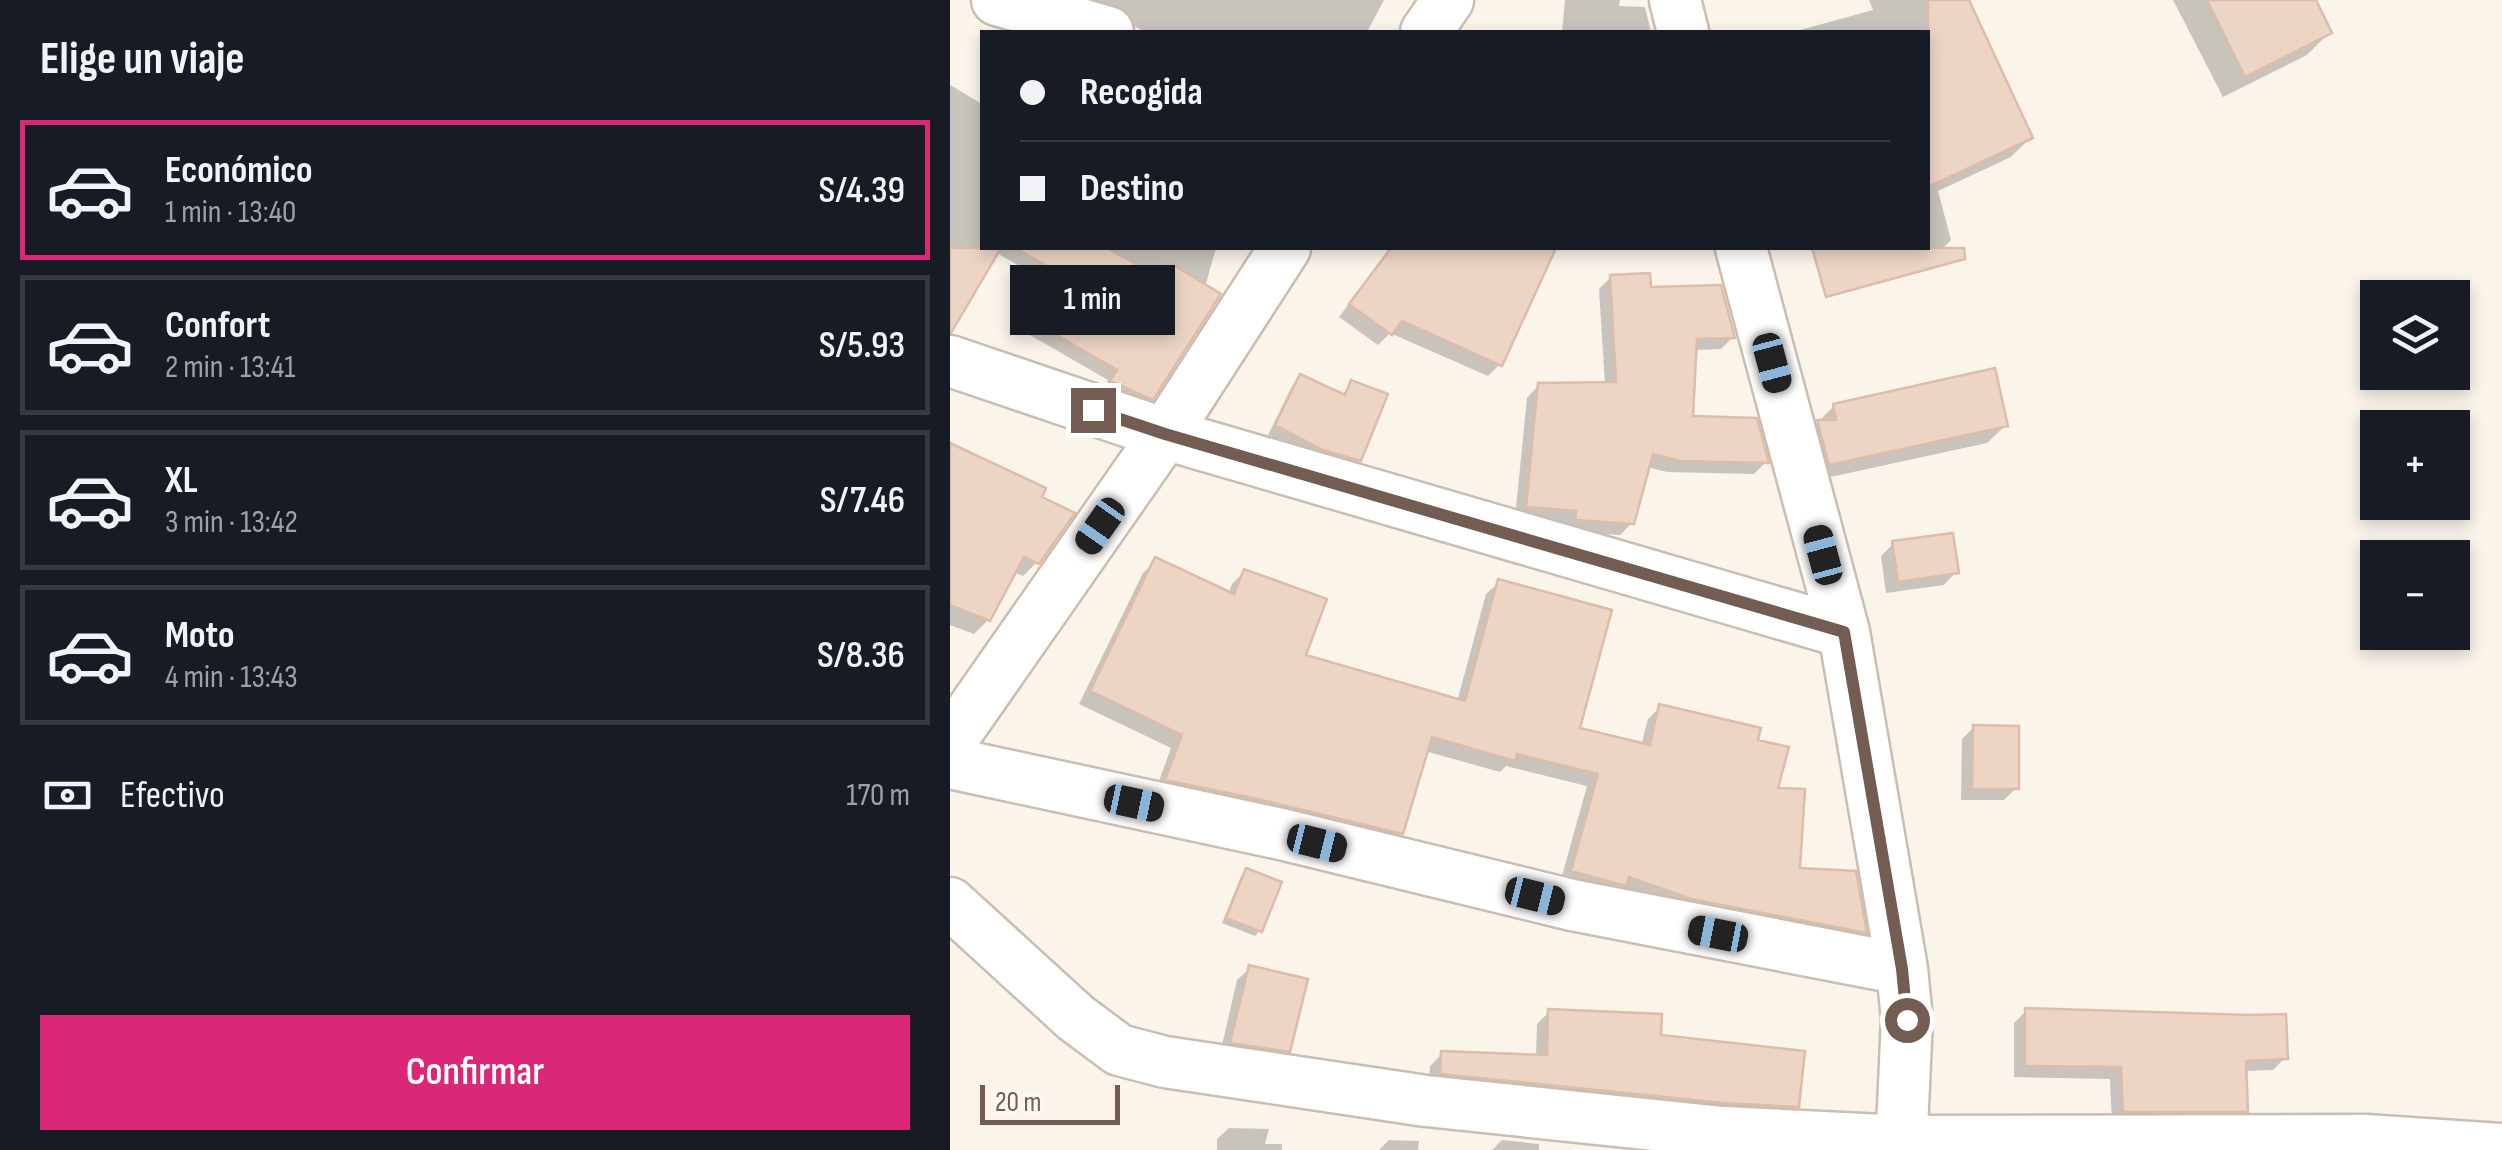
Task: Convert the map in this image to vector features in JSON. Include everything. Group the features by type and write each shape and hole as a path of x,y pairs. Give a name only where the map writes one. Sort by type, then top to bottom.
{"street":[{"path":"997,0 1101,30"},
{"path":"1427,30 1448,0"},
{"path":"1674,0 1682,30"},
{"path":"950,742 1165,434 1284,250"},
{"path":"1742,250 1844,632 1902,969 1907,1020 1902,1145"},
{"path":"950,362 1165,434 1844,632"},
{"path":"950,763 1280,834 1572,905 1902,969"},
{"path":"950,903 1076,1018 1119,1050 1165,1062 1465,1105 1722,1132 1902,1145 2366,1140 2502,1149"}],"building":[{"path":"1928,0 1969,0 2033,138 1930,186 1930,30"},
{"path":"2207,0 2316,0 2332,33 2245,77"},
{"path":"950,248 1000,250 951,333"},
{"path":"1964,248 1965,259 1826,297 1813,250"},
{"path":"1019,250 1111,250 1166,281 1175,266 1221,294 1153,400 1110,381 1117,370 1039,325 1066,277"},
{"path":"1390,250 1555,250 1502,366 1402,321 1392,335 1349,304"},
{"path":"1650,273 1651,287 1721,285 1735,338 1697,339 1693,416 1757,418 1769,463 1680,461 1653,454 1634,524 1575,520 1576,511 1526,507 1538,383 1616,382 1610,275"},
{"path":"1995,368 2008,426 1829,465 1817,420 1836,420 1833,404"},
{"path":"1300,374 1345,395 1351,380 1388,394 1361,461 1323,450 1275,425"},
{"path":"950,443 1046,488 1042,497 1075,513 1039,564 1024,557 990,621 950,605"},
{"path":"1953,533 1959,573 1898,582 1892,541"},
{"path":"1155,557 1234,594 1244,569 1327,599 1306,655 1465,701 1498,579 1612,610 1580,728 1650,745 1659,704 1761,728 1758,740 1789,747 1778,788 1805,789 1800,868 1856,871 1867,933 1691,899 1629,877 1626,886 1571,871 1598,774 1517,754 1515,761 1432,737 1403,834 1165,780 1182,735 1090,691"},
{"path":"1973,725 2019,726 2019,789 1972,789"},
{"path":"1246,868 1282,882 1262,932 1226,918"},
{"path":"1249,965 1308,979 1290,1052 1230,1043"},
{"path":"2025,1008 2286,1014 2288,1059 2246,1061 2248,1112 2123,1112 2121,1067 2025,1066"},
{"path":"1548,1009 1662,1014 1661,1035 1805,1051 1799,1107 1440,1074 1441,1051 1547,1055"}],"route":[{"path":"1093,410 1844,632 1902,969 1907,1020"}]}
